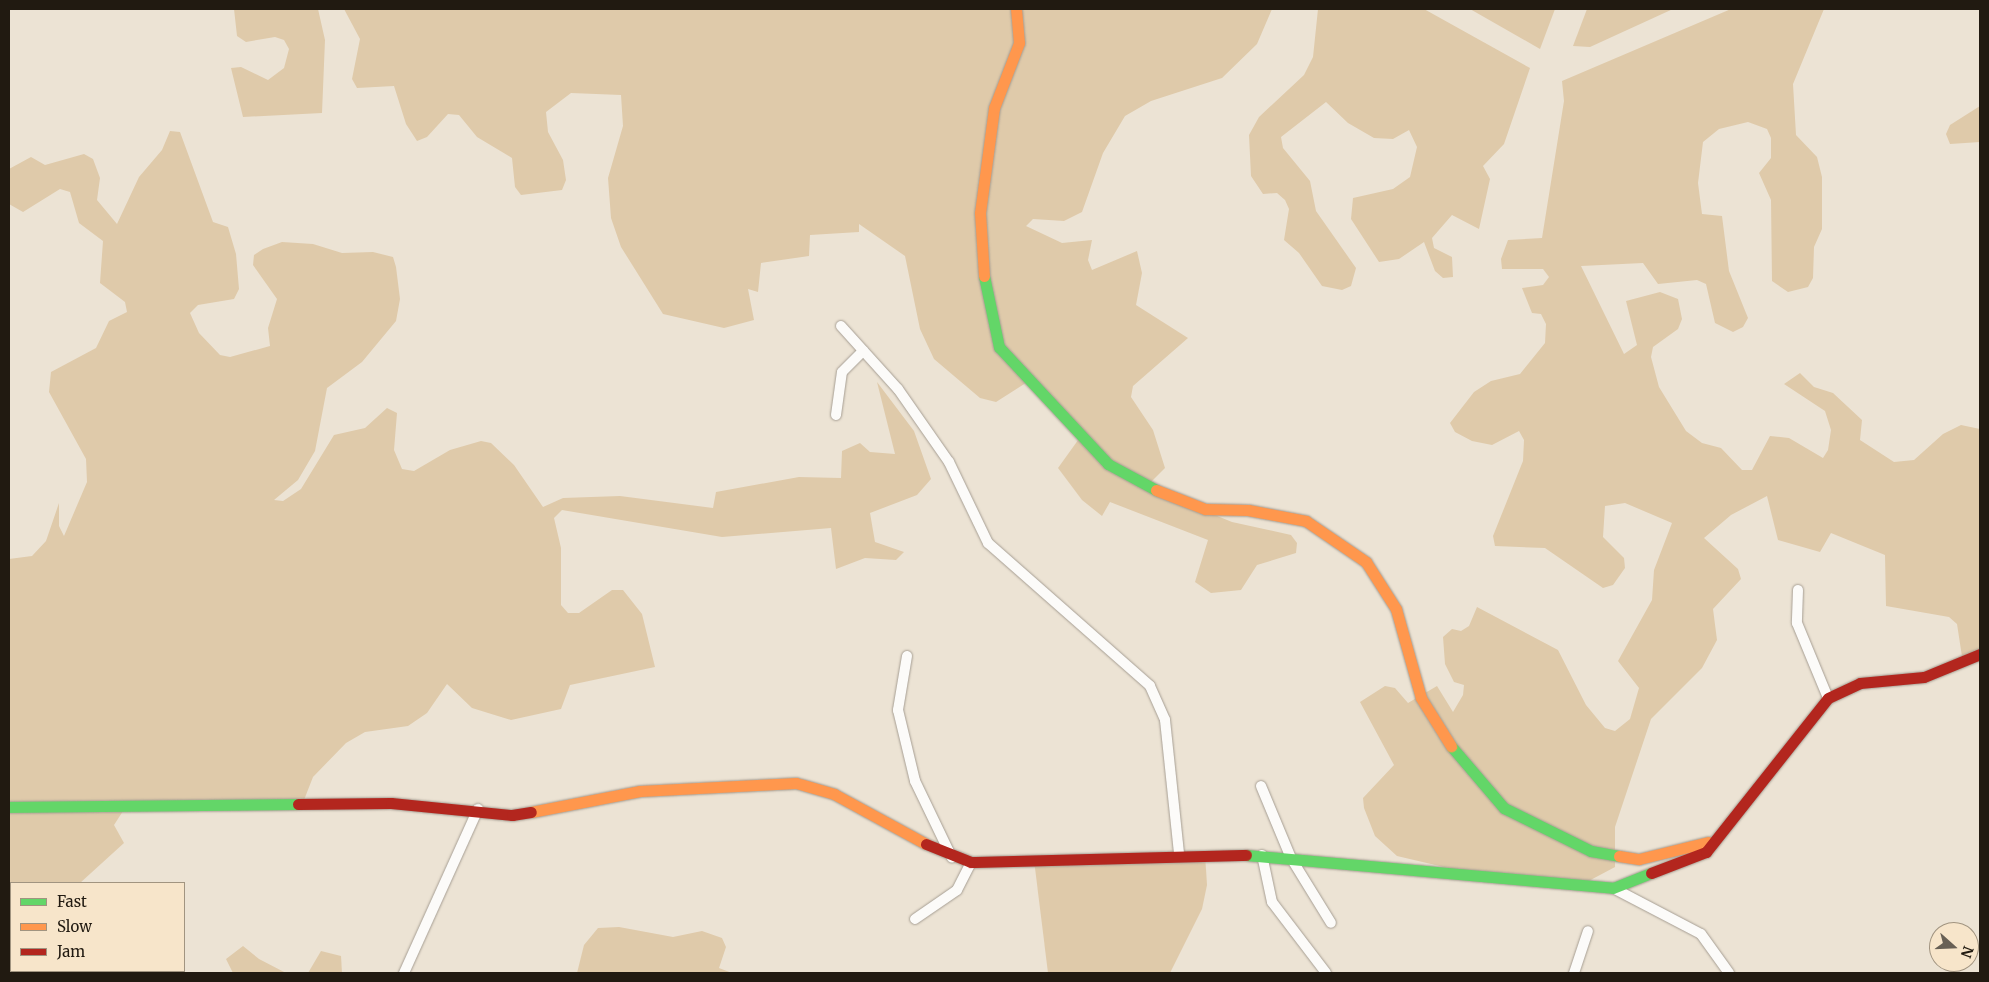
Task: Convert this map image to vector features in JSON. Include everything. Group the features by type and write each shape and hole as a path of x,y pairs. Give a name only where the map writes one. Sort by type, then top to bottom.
{"street":[{"path":"1016,9 1020,43 994,108 980,213 984,284 999,347 1008,358 1108,464 1137,483 1204,509 1248,510 1306,521 1366,562 1396,609 1421,698 1444,738 1504,808 1548,834 1591,851 1639,859 1702,846 1722,834"},
{"path":"840,326 898,389 950,462 988,543 1150,686 1165,720 1178,854"},
{"path":"836,415 842,372 862,351"},
{"path":"1798,590 1797,623 1828,698"},
{"path":"1613,888 1689,861 1706,852 1828,698 1860,683 1924,677 1980,654"},
{"path":"907,656 898,710 915,781 952,858"},
{"path":"9,807 391,803 478,809 512,815 640,791 796,783 845,799 952,858 971,862 1178,854 1262,855 1613,888 1700,934 1729,973"},
{"path":"1261,786 1291,858 1331,922"},
{"path":"404,973 478,809"},
{"path":"1262,855 1272,902 1326,973"},
{"path":"915,919 957,890 971,862"},
{"path":"1574,973 1588,931"}],"shaded area":[{"path":"234,9 318,9 325,40 322,113 243,117 231,68 241,67 268,80 284,68 289,49 284,40 275,37 246,42 237,36"},
{"path":"344,9 1272,9 1257,44 1222,78 1151,101 1125,116 1103,153 1082,212 1064,221 1033,219 1026,226 1062,243 1092,240 1088,260 1092,270 1137,251 1142,273 1136,305 1188,338 1133,386 1131,397 1153,430 1165,468 1146,487 1232,522 1291,535 1297,543 1296,553 1257,565 1241,590 1211,593 1195,582 1208,540 1110,502 1102,516 1082,500 1058,468 1081,436 1029,381 996,402 980,398 934,359 920,329 905,256 859,224 859,232 810,235 809,256 761,263 758,292 748,289 754,320 724,328 663,314 621,247 611,218 608,178 623,126 621,95 571,93 546,112 548,132 563,160 566,180 562,190 521,195 515,187 512,158 477,137 459,115 448,114 427,137 417,141 406,124 394,86 357,88 352,79 360,39"},
{"path":"1318,9 1424,9 1530,68 1504,144 1483,166 1490,179 1479,229 1452,215 1432,238 1434,248 1452,257 1453,277 1443,278 1435,271 1424,242 1399,259 1379,262 1351,219 1353,198 1393,189 1410,177 1417,147 1409,130 1393,139 1374,138 1348,123 1326,102 1281,137 1283,148 1310,181 1316,211 1356,268 1351,286 1342,290 1322,286 1299,253 1284,240 1289,209 1285,200 1277,193 1263,194 1251,176 1249,135 1259,117 1304,75 1313,57"},
{"path":"1470,9 1555,9 1540,49"},
{"path":"1587,9 1673,9 1590,47 1573,46"},
{"path":"1731,9 1824,9 1793,84 1796,135 1817,157 1822,177 1822,229 1814,247 1813,278 1808,287 1788,292 1772,281 1771,200 1759,173 1771,158 1771,138 1767,129 1748,122 1719,129 1703,142 1698,183 1702,214 1722,216 1729,271 1748,318 1743,327 1733,332 1715,323 1706,284 1697,280 1658,284 1643,263 1581,266 1624,354 1637,345 1626,301 1660,292 1678,299 1682,319 1678,329 1653,347 1651,357 1659,387 1686,431 1702,443 1721,448 1742,470 1752,470 1770,436 1789,438 1823,458 1828,450 1831,430 1825,411 1784,384 1800,373 1814,387 1833,393 1862,420 1860,440 1894,462 1914,460 1943,434 1961,425 1980,429 1980,654 1963,663 1957,624 1949,617 1886,606 1885,555 1831,533 1820,552 1778,540 1767,496 1731,515 1704,538 1738,569 1741,579 1713,609 1717,640 1702,668 1651,719 1615,827 1615,867 1583,884 1478,875 1397,856 1375,836 1364,808 1363,798 1394,765 1360,702 1385,686 1395,688 1408,703 1437,686 1453,712 1463,695 1464,685 1454,682 1445,664 1443,637 1452,629 1461,631 1469,626 1477,607 1558,650 1586,705 1605,728 1615,731 1630,719 1639,688 1618,661 1652,600 1654,570 1672,523 1625,503 1605,506 1603,537 1624,558 1625,568 1613,585 1603,588 1545,548 1495,546 1493,536 1523,461 1524,440 1519,431 1492,445 1472,441 1455,432 1450,423 1474,392 1491,381 1520,374 1545,343 1546,324 1541,314 1532,313 1522,288 1543,285 1549,277 1543,269 1502,269 1501,259 1508,240 1542,238 1564,101 1562,81"},
{"path":"1980,106 1980,142 1950,144 1946,134 1950,125"},
{"path":"170,131 180,132 213,222 228,227 236,254 239,289 234,299 198,305 190,313 199,333 220,355 230,357 270,346 268,328 277,299 253,265 254,255 263,249 282,242 313,244 342,253 373,252 393,257 400,299 396,321 362,362 327,388 315,451 298,480 274,500 283,501 301,489 334,435 365,428 387,408 397,413 394,450 402,469 414,471 450,450 481,441 491,443 514,465 543,507 563,498 620,496 713,508 716,492 799,477 841,478 842,451 860,443 870,452 895,454 877,382 914,431 931,479 917,495 870,513 875,542 904,552 896,560 865,558 836,569 831,528 722,537 562,510 554,518 561,548 561,605 568,613 579,613 612,590 623,590 642,614 655,667 570,685 561,709 511,720 472,708 447,684 427,713 408,726 365,732 346,743 313,777 304,800 125,808 114,825 124,843 81,882 10,882 10,972 186,973 9,973 9,559 32,556 46,541 59,503 59,526 64,536 87,482 86,459 49,392 51,372 96,348 109,321 127,312 125,302 100,283 103,241 79,223 70,192 60,189 23,212 9,204 9,169 31,157 45,165 84,154 93,159 100,178 97,200 117,224 139,177 162,150"},
{"path":"1205,854 1207,885 1202,909 1170,973 1048,973 1034,860"},
{"path":"619,927 673,937 702,931 722,938 726,947 719,968 732,973 577,973 584,945 598,928"},
{"path":"243,946 259,959 286,973 233,973 226,959"},
{"path":"321,951 341,956 342,973 308,973"}],"traffic: fast":[{"path":"984,276 999,347 1108,464 1156,490"},
{"path":"1451,746 1504,808 1591,851 1619,856"},
{"path":"9,807 298,804"},
{"path":"1246,855 1613,888 1651,873"}],"traffic: slow":[{"path":"984,276 980,213 994,108 1019,43 1016,9"},
{"path":"1156,490 1205,509 1248,510 1306,521 1366,562 1396,609 1421,698 1451,746"},
{"path":"531,812 640,791 796,783 834,794 926,844"},
{"path":"1619,856 1639,859 1708,842"}],"traffic: jam":[{"path":"1651,873 1706,852 1828,698 1860,683 1924,677 1980,654"},
{"path":"298,804 391,803 512,815 531,812"},
{"path":"926,844 971,862 1246,855"}]}
